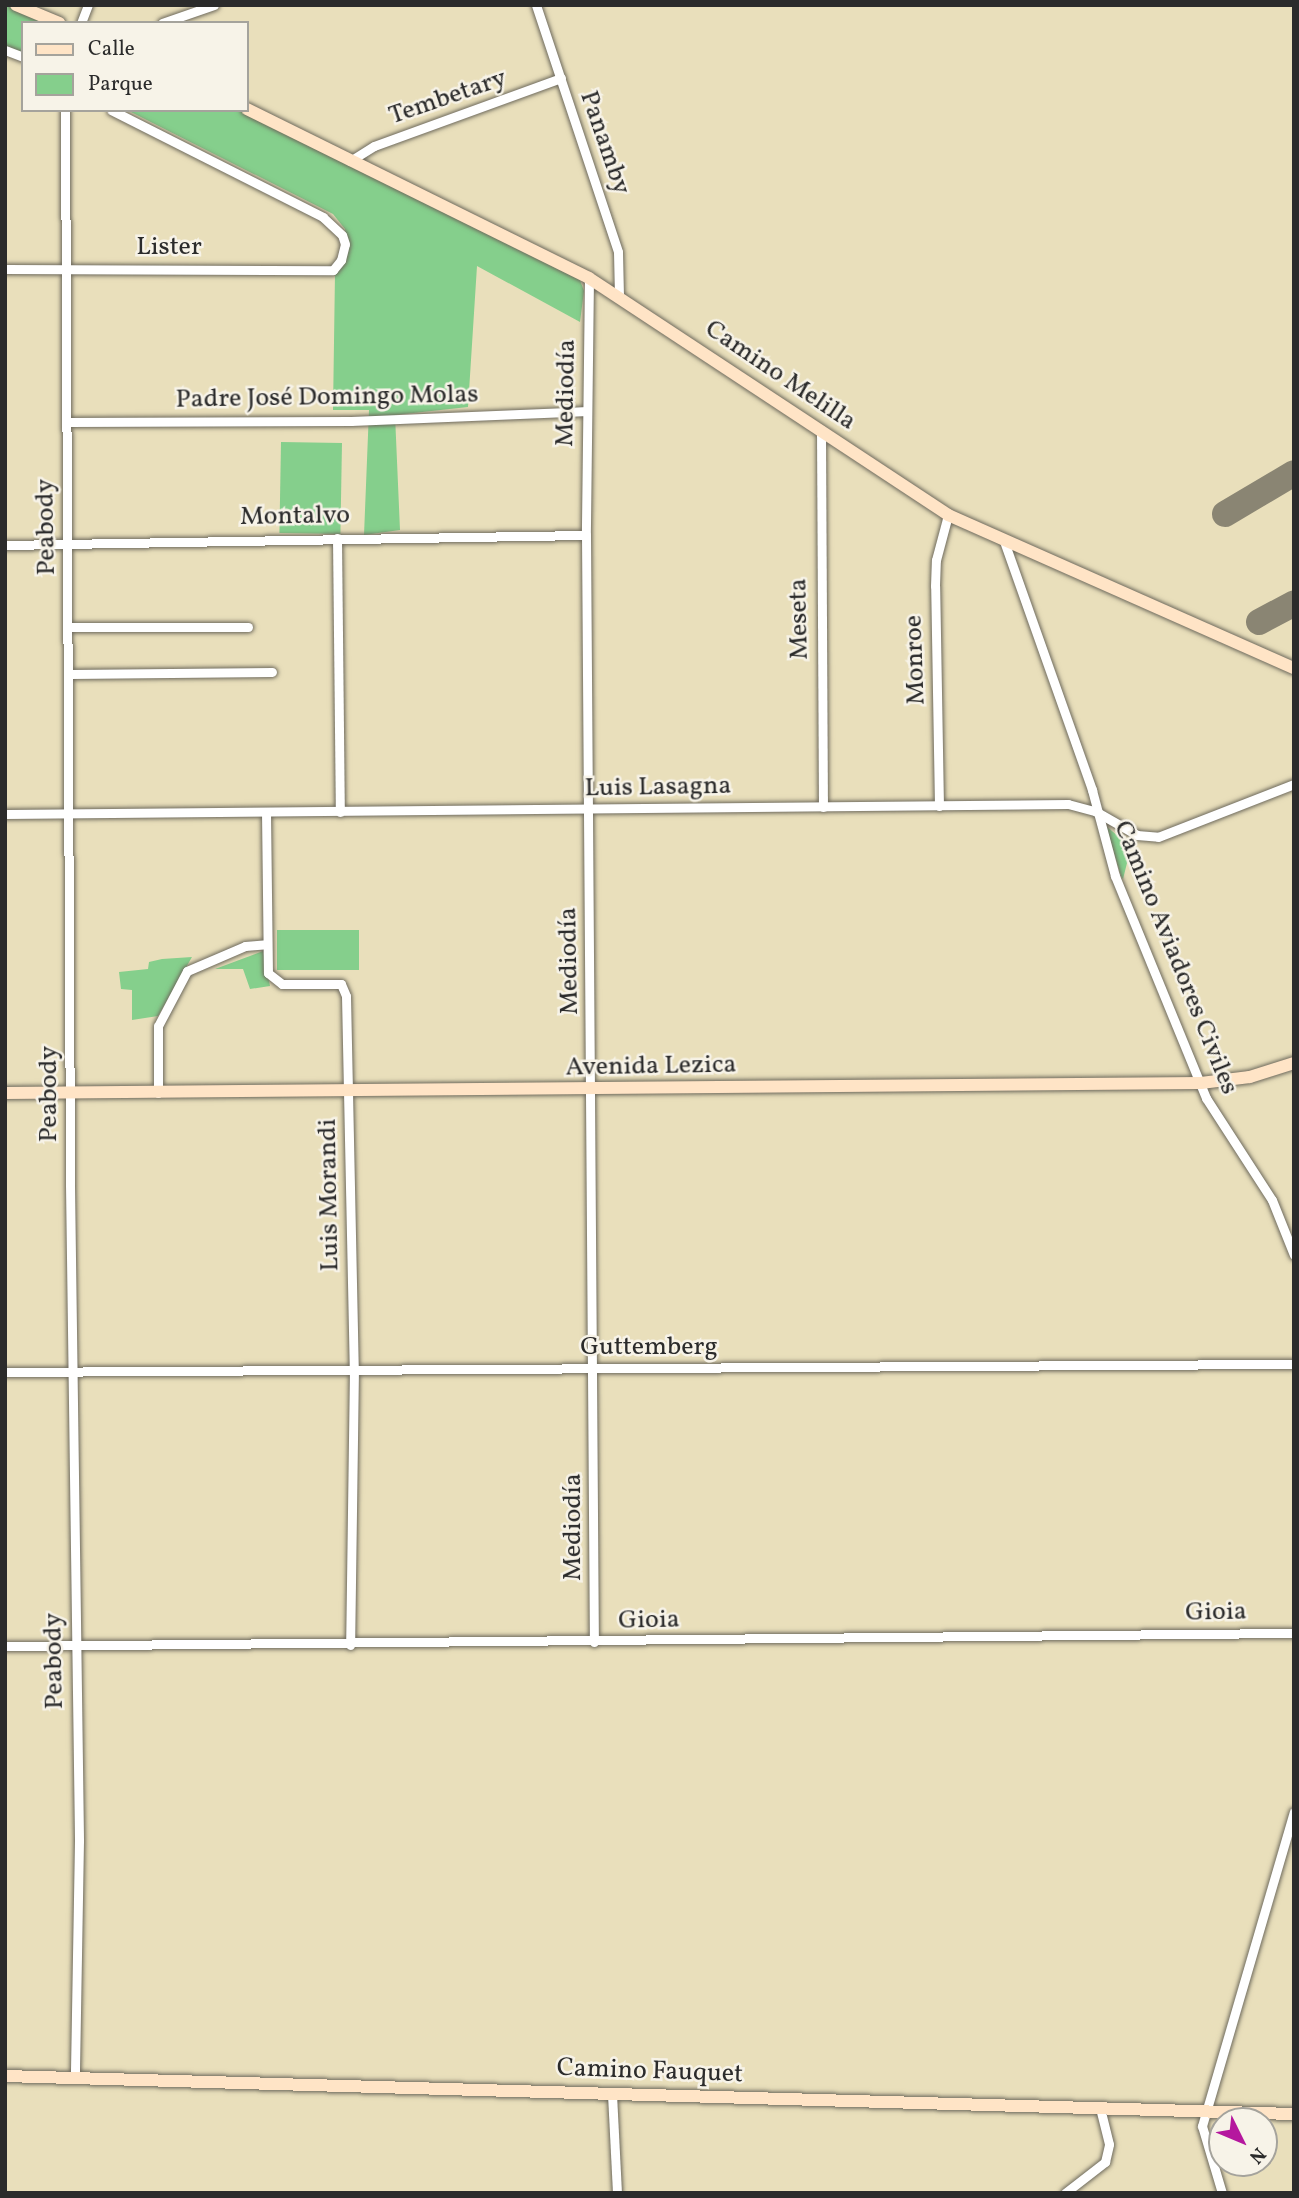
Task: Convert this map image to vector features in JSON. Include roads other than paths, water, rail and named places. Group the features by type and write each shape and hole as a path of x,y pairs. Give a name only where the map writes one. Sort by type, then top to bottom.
{"street":[{"path":"16,5 54,21"},
{"path":"168,21 214,5"},
{"name":"Panamby","path":"536,5 618,252 619,296"},
{"name":"Tembetary","path":"350,161 374,146 561,78"},
{"name":"Camino Melilla","path":"248,110 589,278 948,515 1005,544 1294,668"},
{"name":"Peabody","path":"65,112 75,1645 79,1841 75,2078"},
{"name":"Lister","path":"5,269 333,270 345,244 339,230 317,214 115,112"},
{"name":"Mediodía","path":"589,278 586,535 593,1090 594,1643"},
{"name":"Padre José Domingo Molas","path":"67,422 351,421 587,411"},
{"name":"Meseta","path":"821,430 823,807"},
{"name":"Monroe","path":"939,806 935,586 936,560 948,515"},
{"name":"Montalvo","path":"5,545 586,535"},
{"path":"337,538 340,812"},
{"name":"Camino Aviadores Civiles","path":"1005,544 1092,790 1095,811 1115,876 1220,1125 1272,1200 1294,1255"},
{"path":"69,627 248,626"},
{"path":"70,674 272,672"},
{"name":"Luis Lasagna","path":"5,814 1068,804 1095,811 1137,835 1158,837 1294,784"},
{"name":"Luis Morandi","path":"266,812 268,973 275,982 345,988 354,1368 350,1645"},
{"path":"158,1093 158,1026 187,971 245,946 266,944"},
{"name":"Avenida Lezica","path":"5,1093 349,1093 1201,1083 1250,1077 1294,1063"},
{"name":"Guttemberg","path":"5,1372 1294,1364"},
{"name":"Gioia","path":"5,1646 594,1643 1294,1633"},
{"path":"1222,2193 1202,2126 1294,1812"},
{"name":"Camino Fauquet","path":"5,2076 1294,2114"},
{"path":"612,2094 617,2193"},
{"path":"1065,2193 1105,2162 1109,2144 1100,2107"}]}
